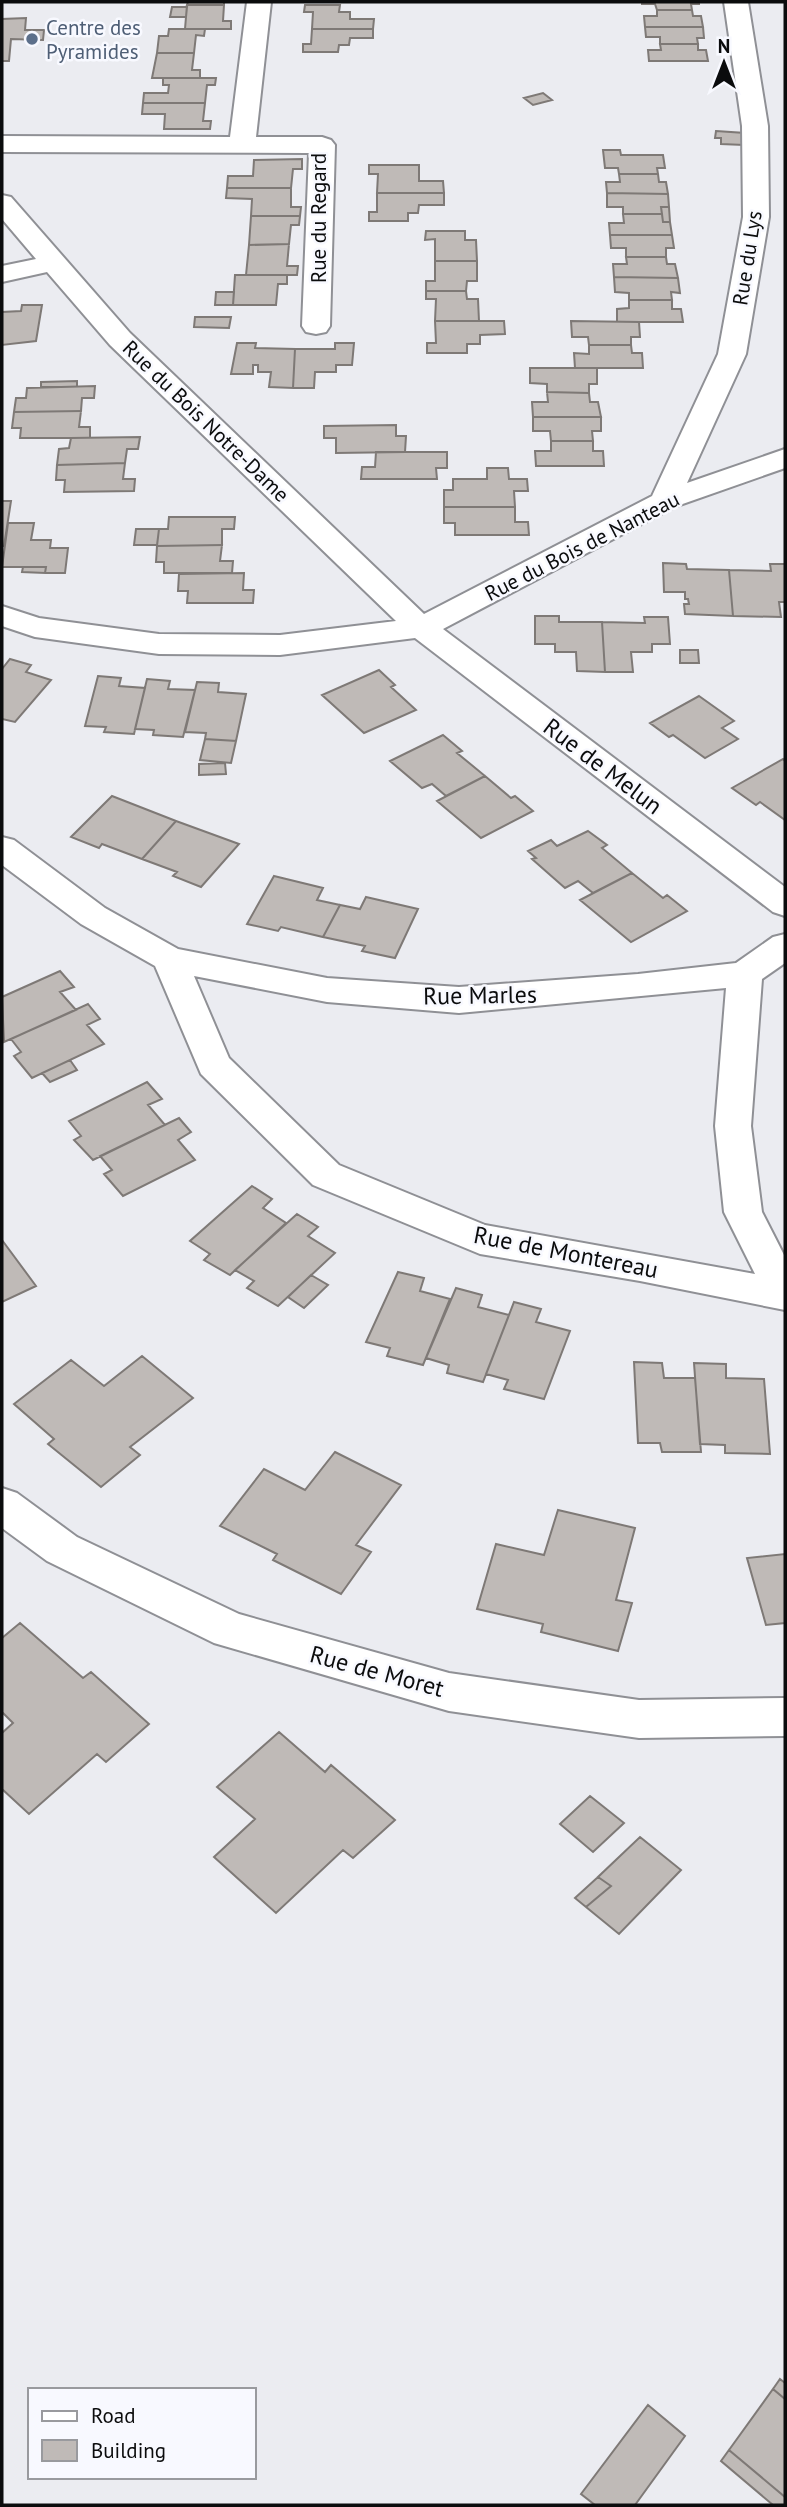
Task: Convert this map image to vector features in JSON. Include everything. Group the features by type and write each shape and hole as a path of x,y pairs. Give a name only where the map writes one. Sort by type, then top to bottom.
{"street":[{"path":"242,145 259,2"},
{"name":"Rue du Lys","path":"664,501 732,354 756,217 755,126 736,2"},
{"name":"Rue du Regard","path":"2,144 322,145 316,326"},
{"name":"Rue du Bois Notre-Dame","path":"2,203 120,339 421,628"},
{"path":"2,274 52,263"},
{"name":"Rue du Bois de Nanteau","path":"421,628 664,501 785,458"},
{"path":"2,617 35,627 159,644 280,645 421,628"},
{"name":"Rue de Melun","path":"421,628 785,904"},
{"path":"2,848 93,916 169,959"},
{"name":"Rue Marles","path":"169,959 327,990 459,1000 638,986 745,974 785,946"},
{"name":"Rue de Montereau","path":"169,959 214,1065 326,1175 480,1239 640,1266 785,1295"},
{"path":"745,974 733,1126 743,1212 785,1295"},
{"name":"Rue de Moret","path":"2,1505 62,1549 229,1630 449,1692 639,1719 785,1717"}],"building":[{"path":"188,2 224,2 224,5 187,5"},
{"path":"642,2 699,4 691,4 692,10 657,10 655,4"},
{"path":"187,5 224,5 223,21 231,21 231,29 185,29"},
{"path":"305,5 340,5 339,12 350,12 350,19 374,19 373,29 312,29 313,12 304,12"},
{"path":"172,7 187,7 186,17 170,17"},
{"path":"657,10 692,10 693,16 701,16 703,27 645,27 644,16 657,16"},
{"name":"Centre des Pyramides","path":"26,18 25,30 44,30 43,40 11,39 9,61 2,61 2,19"},
{"path":"645,27 703,27 704,38 697,38 698,44 660,44 660,37 646,37"},
{"path":"169,29 205,29 204,36 196,35 194,53 157,53 159,36 168,36"},
{"path":"312,29 373,29 373,38 350,38 349,45 339,45 338,52 303,52 303,44 311,44"},
{"path":"660,44 698,44 698,50 706,50 708,61 649,61 648,50 661,50"},
{"path":"157,53 194,53 192,70 200,70 200,78 152,78"},
{"path":"163,78 216,78 215,85 207,85 205,103 143,103 144,93 168,93 169,85 163,85"},
{"path":"543,93 552,100 533,105 524,98"},
{"path":"143,103 205,103 203,121 211,121 210,129 164,129 165,114 142,114"},
{"path":"716,131 745,133 744,145 721,144 721,138 715,138"},
{"path":"603,150 620,150 621,155 663,155 665,168 657,168 658,174 619,174 618,168 605,168"},
{"path":"302,159 302,169 293,169 291,188 227,188 228,176 253,176 254,160"},
{"path":"369,165 419,165 419,181 443,181 444,193 377,193 378,174 369,174"},
{"path":"619,174 658,174 659,182 666,182 668,194 607,193 606,182 620,182"},
{"path":"227,188 291,188 291,207 301,207 300,216 251,216 252,199 226,198"},
{"path":"377,193 444,193 444,205 419,205 418,213 408,213 408,221 369,221 369,212 377,212"},
{"path":"607,193 668,194 669,207 661,207 662,214 623,214 623,207 607,207"},
{"path":"661,207 669,207 670,222 663,222"},
{"path":"623,214 662,214 663,222 670,222 672,235 610,235 609,223 624,223"},
{"path":"251,216 300,216 299,225 291,225 289,244 249,245"},
{"path":"426,231 465,231 465,240 476,240 477,261 435,261 435,239 425,240"},
{"path":"610,235 672,235 674,248 666,248 666,257 626,257 626,248 611,248"},
{"path":"289,244 287,266 298,266 297,275 246,275 249,245"},
{"path":"626,257 666,257 667,264 675,264 678,278 614,277 613,264 627,264"},
{"path":"435,261 477,261 477,281 467,281 466,291 426,291 426,281 435,281"},
{"path":"235,275 287,275 287,284 278,284 276,305 233,305"},
{"path":"614,277 678,278 680,293 671,292 672,300 629,300 629,293 615,292"},
{"path":"426,291 466,291 467,299 478,299 479,321 435,321 436,299 426,299"},
{"path":"216,292 234,292 233,305 215,305"},
{"path":"629,300 672,300 672,309 681,309 683,322 617,322 617,309 629,308"},
{"path":"22,305 42,305 36,341 2,345 2,312 21,311"},
{"path":"195,317 231,317 229,328 194,327"},
{"path":"435,321 504,321 505,334 480,335 480,344 467,344 467,353 427,353 427,343 436,343"},
{"path":"571,321 639,322 640,337 631,337 631,345 589,345 588,337 572,337"},
{"path":"237,343 256,343 255,348 295,349 293,388 269,387 271,372 258,372 258,365 253,365 253,374 231,374"},
{"path":"335,343 354,343 352,365 336,365 336,372 315,372 314,388 293,388 295,349 335,349"},
{"path":"589,345 631,345 632,353 642,353 643,368 575,368 574,353 589,354"},
{"path":"530,368 597,368 597,384 589,384 589,393 547,392 547,384 530,383"},
{"path":"77,381 77,387 41,387 41,382"},
{"path":"95,386 94,398 82,398 81,411 14,412 16,398 26,398 27,388"},
{"path":"547,392 589,393 590,402 598,402 601,417 533,417 532,402 548,402"},
{"path":"81,411 79,427 90,427 90,438 20,438 21,428 12,428 14,412"},
{"path":"533,417 601,417 601,431 592,431 593,441 551,441 550,431 533,431"},
{"path":"396,425 396,436 406,436 405,452 336,453 336,438 324,438 324,426"},
{"path":"140,437 138,449 127,449 125,463 57,465 59,449 69,448 71,438"},
{"path":"551,441 593,441 593,451 603,451 604,466 536,466 535,451 551,451"},
{"path":"376,452 447,452 447,468 436,468 437,479 361,479 362,467 375,467"},
{"path":"125,463 123,479 135,479 134,491 64,492 65,480 56,480 57,465"},
{"path":"487,468 508,468 509,479 527,479 528,491 514,491 515,507 444,507 444,490 453,490 453,479 487,479"},
{"path":"2,501 11,501 4,546 2,546"},
{"path":"444,507 515,507 515,522 528,522 529,535 455,535 455,523 444,523"},
{"path":"169,517 235,517 234,529 222,529 222,545 157,546 159,529 168,529"},
{"path":"8,523 34,523 31,540 51,540 50,548 68,548 65,573 45,573 46,567 2,567"},
{"path":"136,529 159,529 157,545 134,545"},
{"path":"222,545 220,561 233,561 232,573 164,573 164,562 156,562 157,546"},
{"path":"663,563 686,564 687,569 729,570 733,616 685,614 684,604 689,604 688,599 685,599 685,592 664,592"},
{"path":"770,564 785,564 785,602 779,602 781,617 733,616 729,570 771,571"},
{"path":"23,567 46,567 45,573 22,572"},
{"path":"244,573 243,590 254,590 253,603 187,603 188,591 178,591 179,574"},
{"path":"535,616 559,616 559,622 602,622 605,672 577,671 576,652 555,652 555,644 535,644"},
{"path":"644,617 668,617 670,644 652,644 652,652 631,652 633,672 605,672 602,622 645,623"},
{"path":"680,650 698,650 699,663 680,663"},
{"path":"10,659 31,665 26,672 51,680 15,722 2,719 2,669"},
{"path":"379,670 395,685 391,687 416,710 364,733 322,695"},
{"path":"98,676 121,678 119,686 145,688 134,734 104,732 106,727 85,726"},
{"path":"147,679 170,681 168,689 195,690 183,737 153,735 154,730 135,729"},
{"path":"197,682 219,683 218,692 246,694 236,741 205,739 206,733 185,732"},
{"path":"699,696 734,721 722,728 738,739 705,758 673,735 669,737 650,723"},
{"path":"443,735 462,751 457,753 485,776 446,796 432,784 422,788 390,761"},
{"path":"205,739 236,741 231,763 200,760"},
{"path":"783,759 785,820 760,802 756,805 732,788"},
{"path":"225,763 226,774 199,775 199,764"},
{"path":"485,776 511,798 515,796 533,811 481,838 437,801"},
{"path":"112,796 176,821 142,859 102,844 99,848 71,837"},
{"path":"176,821 239,844 201,887 173,876 177,872 142,859"},
{"path":"588,831 607,845 602,848 632,873 593,893 578,881 565,888 532,859 536,858 528,851 551,840 557,846"},
{"path":"632,873 663,898 667,895 687,911 631,942 580,900"},
{"path":"274,876 323,888 317,900 340,905 323,937 281,927 278,931 247,924"},
{"path":"366,897 418,909 395,958 362,951 365,946 323,937 340,905 360,909"},
{"path":"60,971 74,987 60,992 76,1010 4,1042 2,997"},
{"path":"88,1004 100,1019 87,1025 104,1044 32,1078 14,1056 21,1052 11,1039"},
{"path":"70,1060 77,1070 50,1082 42,1073"},
{"path":"147,1082 162,1099 148,1105 165,1125 93,1160 74,1140 81,1136 69,1121"},
{"path":"179,1118 191,1132 178,1140 195,1160 123,1196 104,1174 112,1170 100,1156"},
{"path":"252,1186 272,1199 263,1208 286,1223 230,1275 204,1260 210,1254 190,1241"},
{"path":"297,1214 318,1227 308,1236 335,1253 278,1306 247,1288 254,1281 235,1270"},
{"path":"2,1240 36,1286 2,1302"},
{"path":"398,1272 424,1278 420,1291 450,1299 423,1365 387,1356 390,1348 366,1342"},
{"path":"311,1275 328,1285 304,1308 288,1297"},
{"path":"456,1288 482,1295 478,1307 509,1315 483,1382 447,1373 449,1365 426,1358"},
{"path":"514,1302 541,1309 536,1322 570,1331 544,1399 504,1389 508,1380 486,1374"},
{"path":"142,1356 193,1398 130,1447 140,1455 101,1487 48,1444 54,1439 14,1404 71,1360 104,1386"},
{"path":"634,1362 662,1363 664,1378 695,1378 701,1452 662,1452 660,1443 638,1443"},
{"path":"694,1363 726,1364 726,1378 764,1379 770,1454 725,1453 725,1445 700,1444"},
{"path":"335,1452 401,1485 356,1545 371,1552 341,1594 273,1560 277,1554 220,1526 264,1469 305,1490"},
{"path":"558,1510 635,1528 616,1600 632,1603 618,1651 541,1632 543,1624 477,1609 496,1544 544,1555"},
{"path":"785,1554 785,1623 766,1625 747,1558"},
{"path":"20,1623 83,1678 91,1672 149,1724 106,1762 97,1754 29,1814 2,1789 2,1733 13,1723 2,1712 2,1638"},
{"path":"279,1732 325,1772 331,1765 395,1820 353,1858 343,1850 276,1913 214,1857 255,1819 217,1787"},
{"path":"590,1796 624,1823 593,1852 560,1824"},
{"path":"640,1837 681,1870 619,1934 586,1907 611,1886 598,1877"},
{"path":"598,1877 611,1886 586,1907 575,1898"},
{"path":"780,2379 785,2383 785,2399 773,2389"},
{"path":"773,2389 785,2399 785,2497 729,2450"},
{"path":"648,2405 685,2436 635,2505 595,2505 581,2494"},
{"path":"729,2450 785,2497 785,2505 773,2505 721,2461"}],"place":[{"name":"Centre des Pyramides","path":"32,39"}]}
